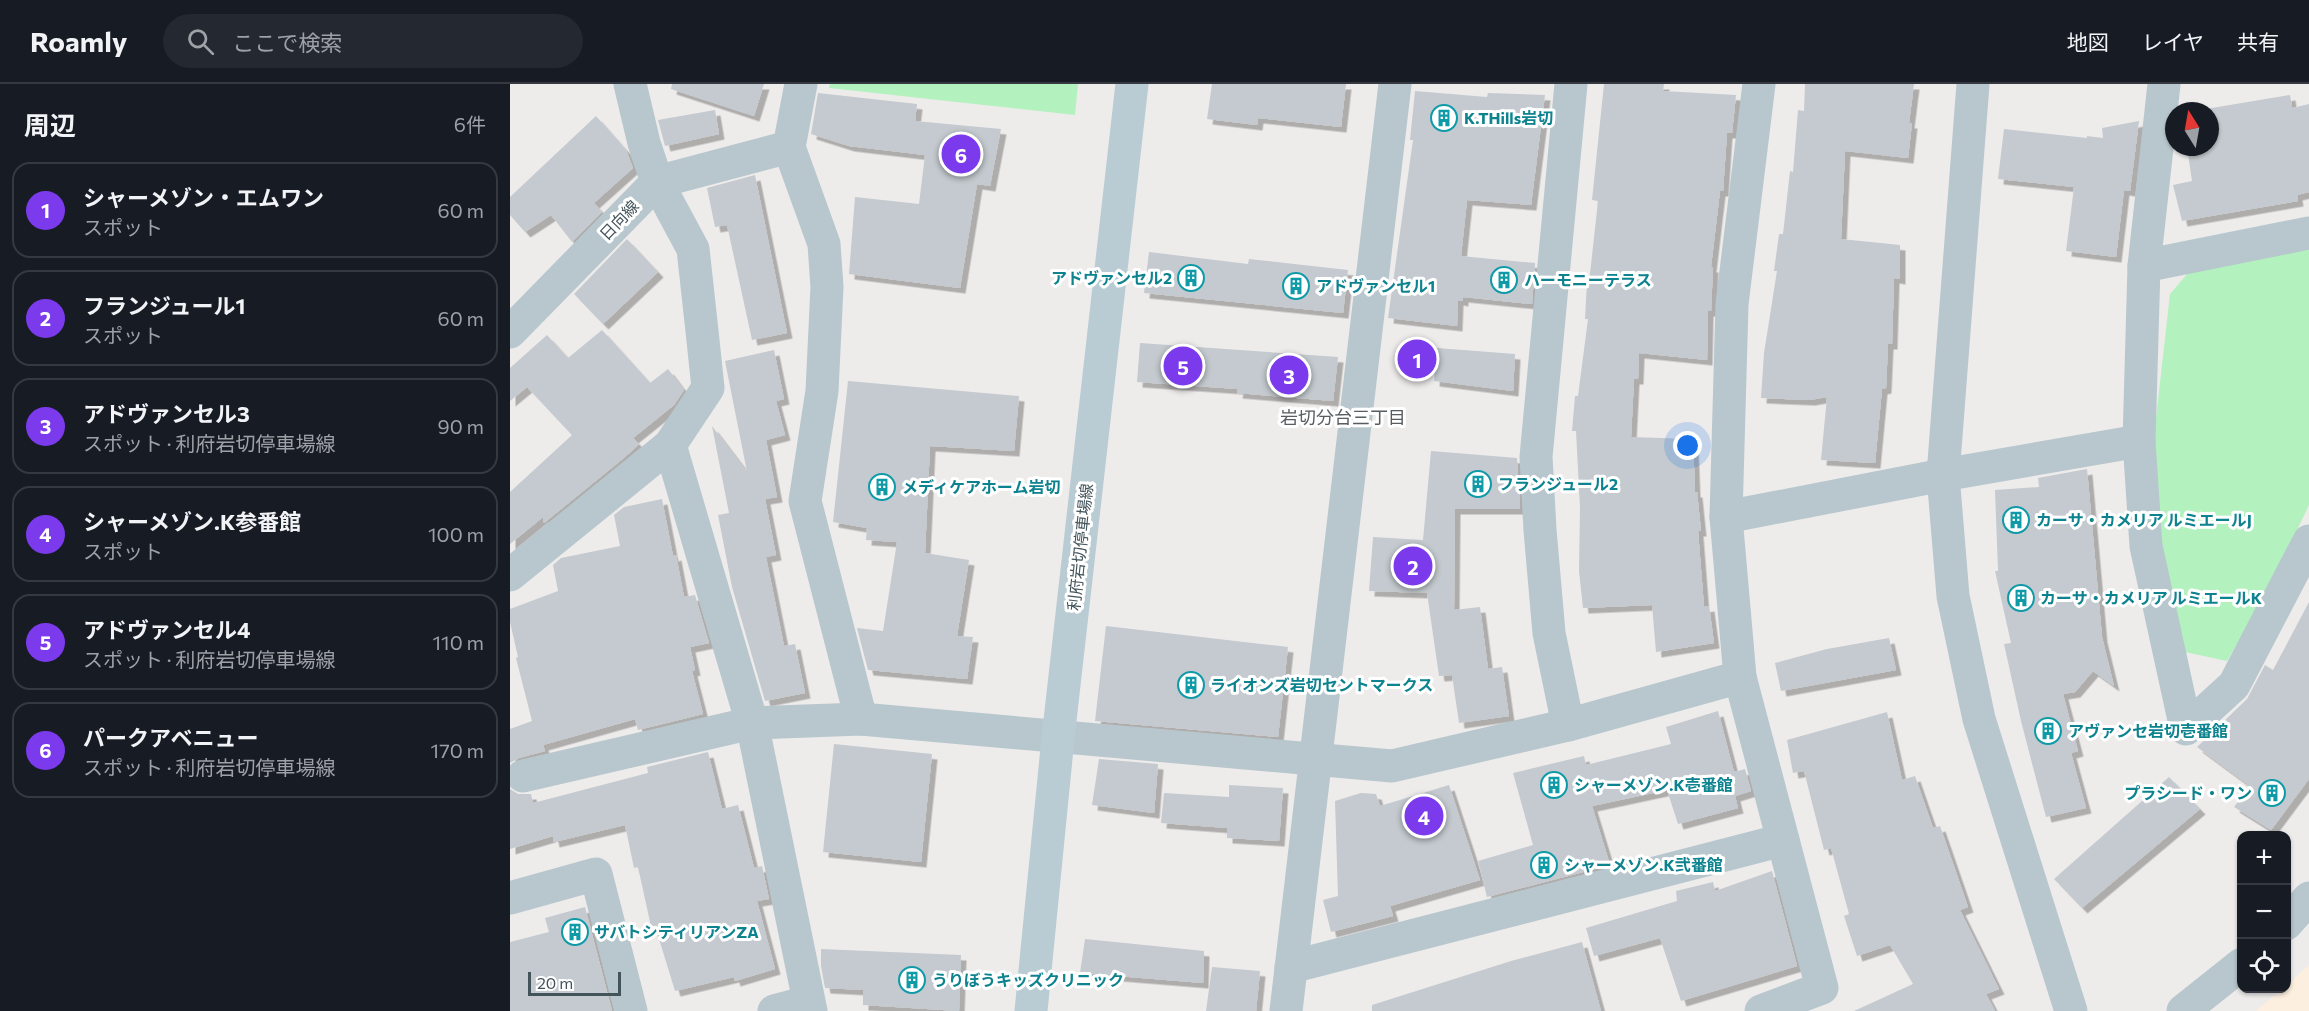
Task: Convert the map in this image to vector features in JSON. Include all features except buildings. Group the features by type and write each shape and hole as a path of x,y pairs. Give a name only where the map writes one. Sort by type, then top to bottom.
{"main road":[{"name":"利府岩切停車場線","path":"1031,1011 1058,738 1132,84"}],"street":[{"path":"510,575 670,445 708,388 693,249 657,182 644,143 630,84"},
{"path":"801,84 789,147 824,244 827,287 822,391 805,501 861,719"},
{"path":"1286,1011 1395,84"},
{"path":"1568,725 1549,633 1536,457 1571,84"},
{"path":"1759,84 1732,304 1726,517 1740,677 1822,988 1761,1011"},
{"path":"1973,84 1943,475 1953,596 1979,719 2071,1011"},
{"path":"2167,84 2144,266 2139,441 2146,546 2186,729 2234,685 2309,541"},
{"path":"657,182 789,147"},
{"name":"日向線","path":"510,332 657,182"},
{"path":"2144,266 2309,233"},
{"path":"1726,517 1943,475 2139,441"},
{"path":"670,445 752,723 809,1006 774,1011"},
{"path":"523,776 752,723 861,719 1392,766 1568,725 1740,677"},
{"path":"1291,967 1783,840"},
{"path":"510,898 596,874 631,1011"},
{"path":"2291,918 2309,898"},
{"path":"2183,1011 2237,967"}],"shaded area":[{"path":"2309,965 2309,1011 2256,1011 2277,993 2291,993 2291,981"}],"green space":[{"path":"830,84 1078,84 1075,115 829,88"},
{"path":"2309,249 2309,505 2264,600 2227,661 2180,651 2156,520 2155,427 2170,294 2188,273"}],"place":[{"name":"K.THills岩切","path":"1444,118"},
{"name":"パークアベニュー","path":"961,154"},
{"name":"アドヴァンセル2","path":"1191,278"},
{"name":"ハーモニーテラス","path":"1504,280"},
{"name":"アドヴァンセル1","path":"1296,286"},
{"name":"シャーメゾン・エムワン","path":"1417,359"},
{"name":"アドヴァンセル4","path":"1183,366"},
{"name":"アドヴァンセル3","path":"1289,375"},
{"name":"フランジュール2","path":"1478,484"},
{"name":"メディケアホーム岩切","path":"882,487"},
{"name":"カーサ・カメリア ルミエールJ","path":"2016,520"},
{"name":"フランジュール1","path":"1413,566"},
{"name":"カーサ・カメリア ルミエールK","path":"2021,598"},
{"name":"ライオンズ岩切セントマークス","path":"1191,685"},
{"name":"アヴァンセ岩切壱番館","path":"2048,731"},
{"name":"シャーメゾン.K壱番館","path":"1554,785"},
{"name":"プラシード・ワン","path":"2272,793"},
{"name":"シャーメゾン.K参番館","path":"1424,816"},
{"name":"シャーメゾン.K弐番館","path":"1544,865"},
{"name":"サバトシティリアンZA","path":"575,932"},
{"name":"うりぼうキッズクリニック","path":"912,980"}],"district":[{"name":"岩切分台三丁目","path":"1343,418"}]}
